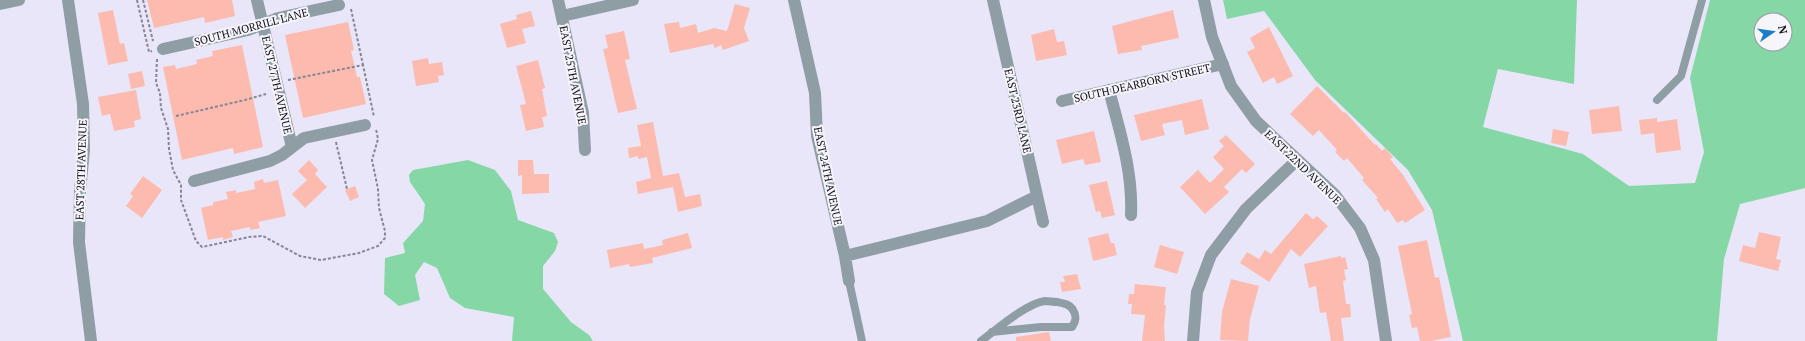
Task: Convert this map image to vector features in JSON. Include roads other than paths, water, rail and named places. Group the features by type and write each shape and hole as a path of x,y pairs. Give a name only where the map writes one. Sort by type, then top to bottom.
{"street":[{"path":"0,4 19,0"},
{"name":"EAST 28TH AVENUE","path":"68,0 83,104 84,150 80,190 79,242 91,341"},
{"name":"EAST 27TH AVENUE","path":"257,0 276,86 292,147"},
{"name":"EAST 25TH AVENUE","path":"558,0 583,113 585,150"},
{"path":"562,16 633,0"},
{"name":"EAST 24TH AVENUE","path":"794,0 815,94 817,136 845,256 849,281"},
{"name":"EAST 23RD LANE","path":"993,0 1043,222"},
{"name":"EAST 22ND AVENUE","path":"1204,0 1212,37 1231,86 1256,121 1335,195 1360,228 1374,260 1386,341"},
{"name":"SOUTH MORRILL LANE","path":"157,50 248,30 278,18 344,4"},
{"name":"SOUTH DEARBORN STREET","path":"1062,102 1223,64"},
{"path":"1109,90 1130,172 1132,194 1131,215"},
{"path":"194,181 270,161 282,155 304,138 334,131 372,125"},
{"path":"1193,341 1197,292 1211,255 1246,209 1297,160"},
{"path":"845,256 987,221 1037,196"}],"lane":[{"path":"1657,100 1681,76 1702,0"},
{"path":"849,281 862,341"},
{"path":"981,341 992,332 1028,307 1044,301 1063,303 1072,307 1076,314 1075,322 1072,327 1041,327 992,332"}]}
